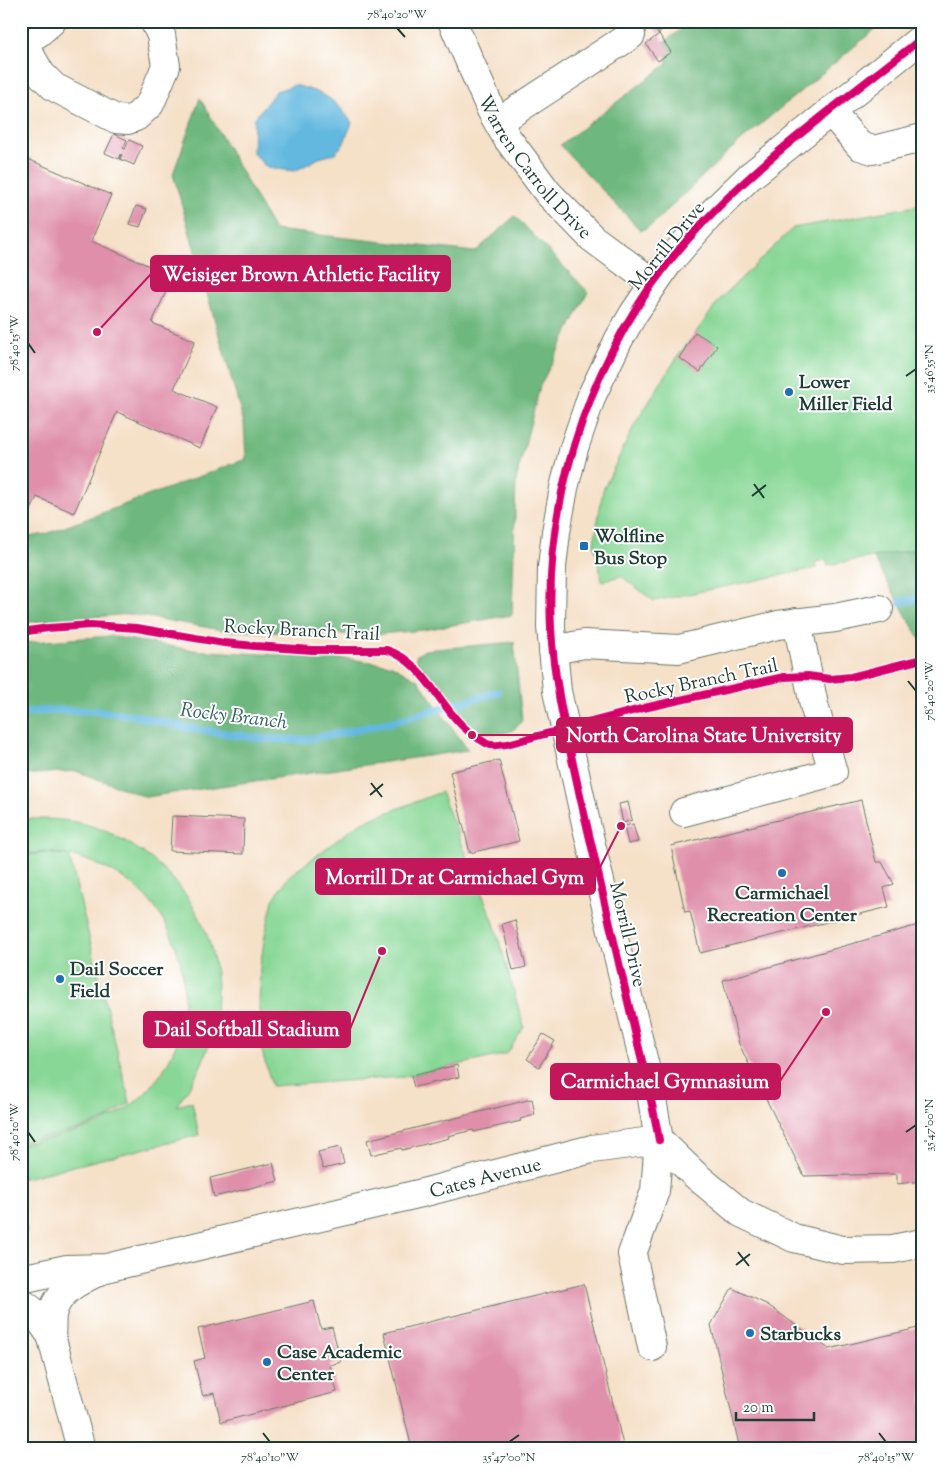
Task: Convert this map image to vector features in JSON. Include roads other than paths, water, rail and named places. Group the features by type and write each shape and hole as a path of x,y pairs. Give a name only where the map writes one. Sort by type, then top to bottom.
{"street":[{"path":"52,21 38,33 21,41 42,74 54,87 116,120 128,120 150,104 166,66 161,35 154,21"},
{"name":"Warren Carroll Drive","path":"452,21 491,110 507,138 548,193 592,238 653,283"},
{"path":"498,122 631,35"},
{"name":"Morrill Drive","path":"652,1347 632,1254 655,1191 659,1140 650,1087 587,828 557,691 551,619 552,567 556,532 574,448 592,395 615,347 653,283 687,240 749,177 922,38"},
{"path":"830,110 860,146 866,149 873,150 922,138"},
{"path":"553,650 584,644 679,649 778,625 835,618 879,609"},
{"path":"684,812 833,772 814,705 797,622"},
{"path":"659,1140 694,1174 741,1213 794,1238 843,1250 893,1249 922,1243"},
{"name":"Cates Avenue","path":"21,1279 67,1268 106,1268 422,1194 592,1149 659,1140"},
{"path":"81,1449 51,1335 52,1316 59,1298 75,1284 106,1268"},
{"path":"21,1303 37,1314 51,1335"}],"water":[{"path":"295,85 321,94 334,102 352,123 343,145 334,154 319,158 295,171 267,168 253,153 254,119 276,91"}],"waterway":[{"name":"Rocky Branch","path":"901,602 922,598"},
{"name":"Rocky Branch","path":"21,713 60,710 96,711 133,715 187,728 263,739 302,740 392,722 498,692"}],"place":[{"name":"Weisiger Brown Athletic Facility","path":"97,332"},
{"name":"Lower Miller Field","path":"789,392"},
{"name":"Wolfline Bus Stop","path":"584,546"},
{"name":"North Carolina State University","path":"472,735"},
{"name":"Morrill Dr at Carmichael Gym","path":"621,826"},
{"name":"Carmichael Recreation Center","path":"782,873"},
{"name":"Dail Softball Stadium","path":"382,951"},
{"name":"Dail Soccer Field","path":"60,979"},
{"name":"Carmichael Gymnasium","path":"826,1012"},
{"name":"Starbucks","path":"750,1333"},
{"name":"Case Academic Center","path":"267,1362"}]}
